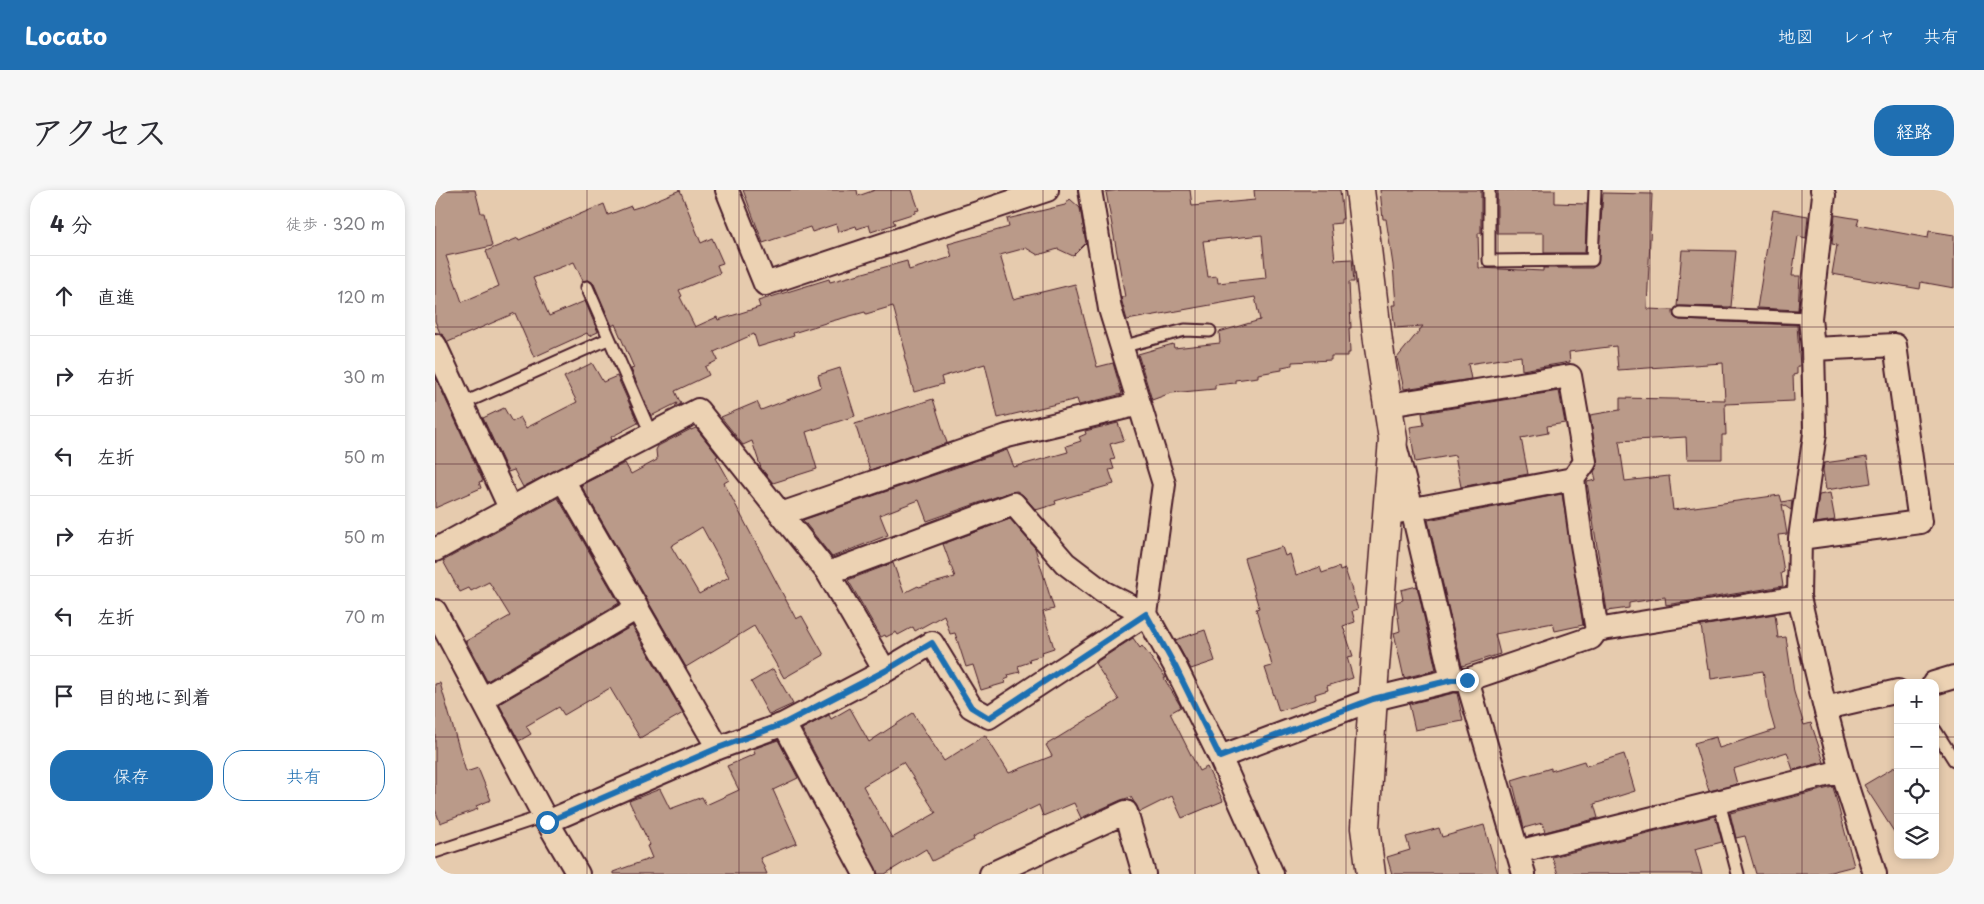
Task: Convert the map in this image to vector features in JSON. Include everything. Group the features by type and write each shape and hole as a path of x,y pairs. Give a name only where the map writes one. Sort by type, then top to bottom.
{"street":[{"path":"727,190 765,284 1047,190"},
{"path":"546,819 718,748 783,724 885,671 932,643 971,707 989,718 1146,614 1164,484 1110,308 1090,190"},
{"path":"1360,190 1377,340 1393,439 1400,511 1373,699 1365,828 1371,874"},
{"path":"1822,190 1824,195 1810,318 1813,349 1815,433 1800,538 1799,597 1842,771 1875,874"},
{"path":"435,345 510,508"},
{"path":"1800,538 1920,522 1895,345 1813,349"},
{"path":"1387,405 1570,376 1585,462 1573,479 1581,540 1597,630"},
{"path":"781,514 1007,436 1139,404"},
{"path":"435,550 510,508 697,410 828,573 885,671"},
{"path":"1400,511 1573,479"},
{"path":"563,480 718,748"},
{"path":"828,573 1014,504 1065,563 1103,592 1146,614 1176,668 1220,757 1272,874"},
{"path":"1400,511 1460,680 1524,874"},
{"path":"1220,757 1373,699 1460,680 1591,638 1597,630 1799,597"},
{"path":"482,699 637,608"},
{"path":"435,611 577,874"},
{"path":"1939,682 1954,678"},
{"path":"1825,708 1894,693"},
{"path":"783,724 865,874"},
{"path":"1517,852 1842,771"},
{"path":"991,874 1033,865 1126,812 1144,874"}],"lane":[{"path":"1489,190 1489,261 1592,260 1595,190"},
{"path":"587,287 651,434"},
{"path":"1680,313 1810,318"},
{"path":"1121,347 1185,330 1210,331"},
{"path":"462,404 609,338"},
{"path":"1939,736 1954,760"},
{"path":"1719,802 1738,874"},
{"path":"435,852 546,819"}],"building":[{"path":"435,190 475,190 481,213 484,213 492,246 446,256 462,302 499,286 486,251 518,238 519,240 604,204 608,215 631,206 632,209 642,206 680,190 701,243 712,238 723,263 717,265 720,273 679,290 682,296 680,297 695,327 717,317 718,320 760,307 758,301 829,279 830,282 907,261 909,270 952,257 948,244 1009,227 1007,219 1065,205 1070,199 1080,208 1086,243 1073,256 1058,249 1038,255 1026,248 1000,255 1013,299 1075,284 1097,367 1113,363 1122,394 1079,405 1077,399 998,418 985,364 941,377 943,384 914,392 893,306 832,321 793,333 794,336 758,347 754,334 714,352 718,360 705,367 709,375 675,391 681,404 675,407 677,403 651,416 631,369 634,368 615,324 612,326 594,284 588,280 583,281 574,262 533,278 549,316 585,301 598,332 589,336 587,333 534,357 515,313 448,342 440,333 435,321"},
{"path":"743,190 857,190 858,196 875,190 912,190 919,210 893,220 895,224 871,232 869,225 857,229 856,226 838,232 836,224 812,232 810,227 763,243"},
{"path":"1119,190 1190,190 1192,206 1255,200 1254,190 1340,190 1343,219 1341,219 1341,223 1331,224 1335,260 1352,259 1354,282 1349,282 1351,328 1349,328 1350,353 1348,353 1348,356 1331,356 1331,360 1292,362 1292,365 1282,367 1282,370 1258,374 1258,377 1235,380 1235,383 1215,385 1215,389 1171,393 1152,400 1138,354 1173,344 1174,348 1220,343 1219,332 1260,320 1255,297 1127,320 1121,297 1125,297 1106,192","holes":["1262,235 1266,278 1218,283 1217,276 1208,277 1203,241"]},
{"path":"1380,190 1481,190 1481,233 1478,233 1479,268 1543,271 1543,268 1592,268 1598,264 1603,193 1652,194 1647,309 1673,310 1674,317 1680,320 1797,325 1800,366 1797,366 1797,374 1793,375 1794,401 1725,404 1726,435 1722,435 1722,459 1687,459 1686,437 1619,441 1625,481 1669,476 1673,510 1780,495 1782,502 1792,500 1791,510 1782,504 1787,534 1778,535 1784,572 1781,573 1783,586 1666,605 1665,597 1629,603 1629,608 1607,611 1587,482 1596,480 1594,472 1598,465 1590,415 1620,410 1620,398 1725,400 1723,363 1618,370 1616,346 1569,352 1570,362 1522,370 1521,356 1468,364 1471,379 1404,389 1397,358 1423,326 1395,328 1392,305 1396,305 1393,265 1386,219 1383,219"},
{"path":"1497,190 1555,190 1555,203 1587,204 1585,253 1544,253 1544,233 1497,233"},
{"path":"1773,210 1808,216 1806,238 1798,236 1792,276 1800,276 1798,310 1757,308"},
{"path":"1835,215 1859,219 1857,225 1928,238 1929,231 1954,235 1954,288 1921,282 1920,289 1832,274 1837,245 1832,244"},
{"path":"1682,250 1736,251 1731,307 1677,306"},
{"path":"592,363 603,382 617,376 638,423 611,437 612,440 523,487 514,470 508,472 483,418 504,408 512,422 520,417 526,428 577,402 564,377"},
{"path":"840,368 855,416 806,432 817,469 773,483 761,468 752,441 743,445 721,417 757,402 761,410 821,387 818,375"},
{"path":"435,376 483,481 479,482 481,488 435,508"},
{"path":"1559,391 1565,423 1547,426 1548,433 1521,438 1528,474 1461,487 1455,455 1415,462 1410,427 1424,425 1422,413"},
{"path":"933,399 947,443 870,470 855,424"},
{"path":"1118,423 1124,440 1110,444 1115,459 1111,460 1114,469 1109,470 1114,484 1055,501 1056,504 1036,510 1017,491 927,521 919,500 880,515 888,535 832,557 803,520 1007,450 1014,467 1068,452 1066,446 1081,441 1079,437 1086,434 1085,431"},
{"path":"696,428 718,456 716,457 729,480 724,483 796,619 802,616 824,655 784,678 754,626 686,667 581,485 625,463 631,474 657,460 656,450 658,446","holes":["702,527 729,577 699,594 671,546"]},
{"path":"1867,457 1871,483 1826,490 1823,470 1824,463"},
{"path":"1830,493 1835,520 1815,523 1819,495"},
{"path":"1562,494 1583,625 1555,631 1553,623 1495,634 1500,654 1462,666 1428,520"},
{"path":"558,498 619,603 487,681 466,641 510,616 489,582 471,591 469,588 460,592 443,561"},
{"path":"1010,519 1035,548 1054,609 1043,612 1054,648 1042,652 1043,655 1029,659 1030,662 1018,666 1020,672 1008,675 1009,678 1004,680 1005,683 981,690 973,665 966,667 955,633 950,634 944,615 915,631 913,627 898,635 896,632 886,637 885,635 881,637 848,580 893,563 904,593 918,586 955,577 943,544"},
{"path":"1282,547 1285,556 1290,554 1296,575 1320,567 1322,573 1339,567 1340,571 1345,569 1358,609 1352,611 1355,622 1343,626 1353,656 1347,657 1353,678 1327,686 1328,690 1315,694 1316,699 1279,711 1265,668 1272,666 1256,609 1259,608 1244,558"},
{"path":"1417,586 1436,670 1404,678 1394,633 1400,631 1396,602 1403,600 1401,590"},
{"path":"1775,614 1778,638 1786,637 1794,692 1804,725 1811,723 1824,762 1793,770 1787,752 1733,769 1737,784 1709,791 1694,743 1716,737 1719,748 1775,730 1769,709 1763,671 1711,679 1701,626"},
{"path":"632,626 683,713 640,738 610,688 564,715 559,707 526,726 531,734 519,741 499,704"},
{"path":"1205,630 1215,661 1191,669 1175,640"},
{"path":"1133,638 1140,648 1142,646 1166,678 1164,678 1181,707 1170,713 1199,771 1207,767 1223,801 1182,818 1172,796 1140,812 1131,797 1081,818 1074,803 1043,816 1039,805 973,837 974,840 932,861 926,849 885,874 878,874 802,729 829,715 831,719 850,708 869,742 913,713 944,761 985,735 1009,773 1052,756 1046,745 1119,700 1095,663","holes":["903,762 936,813 892,838 863,786"]},
{"path":"773,669 793,704 769,715 751,682"},
{"path":"440,683 466,772 478,768 491,800 476,806 478,809 440,823 435,809 435,684"},
{"path":"1457,693 1463,721 1415,730 1409,704"},
{"path":"778,740 798,778 773,790 797,843 760,858 767,874 613,874 613,872 652,858 647,846 650,845 629,801 660,789 670,809 702,797 706,805 739,790 727,766 755,754 753,749"},
{"path":"1624,754 1635,791 1594,804 1598,818 1545,832 1542,823 1524,828 1512,780 1551,768 1551,771 1584,761 1586,766"},
{"path":"1894,767 1894,832 1864,785"},
{"path":"1833,787 1854,866 1823,874 1756,874 1745,836 1736,838 1730,813"},
{"path":"1715,816 1722,842 1695,849 1702,874 1558,874 1552,857"},
{"path":"1484,825 1498,874 1392,874 1387,857 1410,850 1406,837 1439,828 1442,837"}],"route":[{"path":"547,822 718,748 783,724 885,671 932,643 971,707 989,718 1146,614 1176,668 1220,757 1373,699 1452,680 1467,680"}]}
